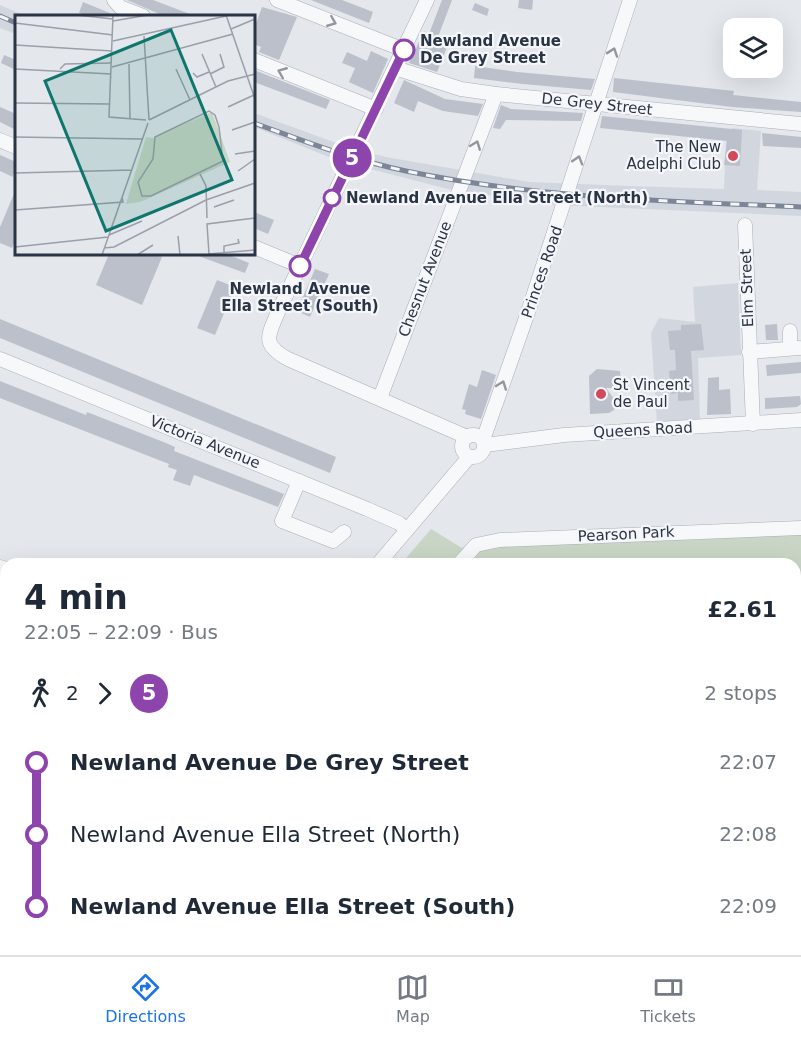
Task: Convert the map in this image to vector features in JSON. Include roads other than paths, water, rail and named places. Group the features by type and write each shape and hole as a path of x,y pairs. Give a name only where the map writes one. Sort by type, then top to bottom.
{"street":[{"path":"114,0 120,7 140,15"},
{"path":"277,0 404,50"},
{"path":"427,0 268,335 273,351 467,437"},
{"name":"Princes Road","path":"484,442 549,251 630,0"},
{"path":"255,60 376,109"},
{"name":"De Grey Street","path":"395,68 461,89 496,94 801,124"},
{"name":"Chesnut Avenue","path":"380,398 496,94"},
{"path":"0,140 15,147"},
{"name":"Elm Street","path":"745,225 753,424"},
{"path":"255,247 300,266"},
{"path":"749,352 794,348 790,331"},
{"name":"Victoria Avenue","path":"0,359 399,523 407,530"},
{"name":"Queens Road","path":"484,442 801,420"},
{"path":"383,558 470,457 481,454 484,442 476,435 467,437 463,441 462,449 470,457"},
{"path":"299,481 282,521 333,541 344,532"},
{"name":"Pearson Park","path":"464,558 476,545 500,540 801,528"}],"railway":[{"path":"0,16 15,23"},
{"path":"255,123 367,161 455,180 602,197 801,207"}],"place":[{"name":"Newland Avenue De Grey Street","path":"404,50"},
{"name":"The New Adelphi Club","path":"733,156"},
{"name":"Newland Avenue Ella Street (North)","path":"332,198"},
{"name":"Newland Avenue Ella Street (South)","path":"300,266"},
{"name":"St Vincent de Paul","path":"601,394"}]}
